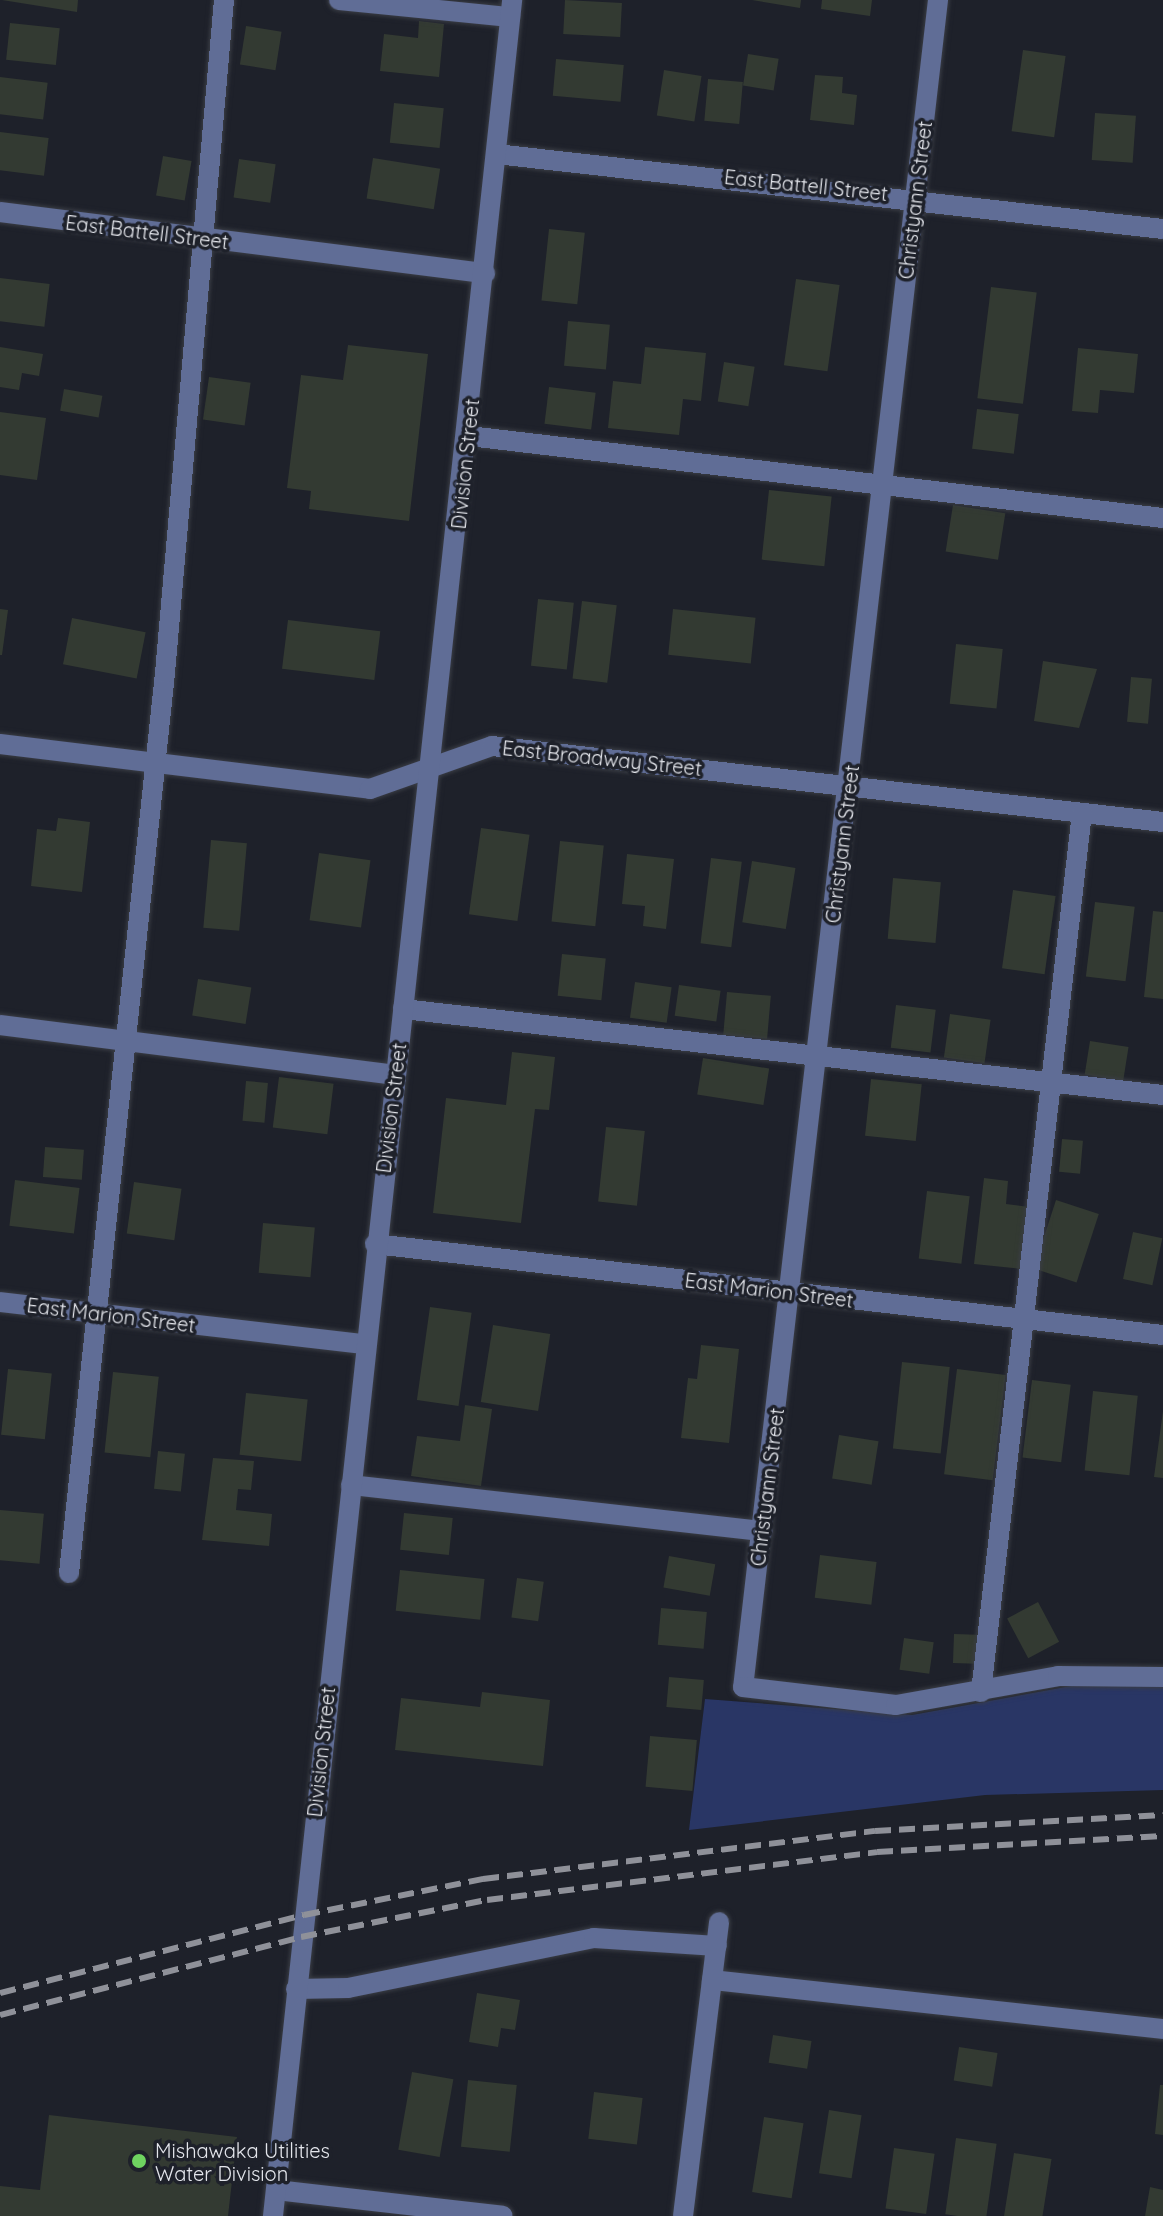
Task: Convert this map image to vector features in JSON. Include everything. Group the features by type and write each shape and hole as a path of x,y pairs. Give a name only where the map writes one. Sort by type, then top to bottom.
{"street":[{"path":"69,1573 99,1314 122,1039 155,763 224,0"},
{"path":"339,0 511,9"},
{"name":"Christyann Street","path":"938,0 743,1687 896,1705 981,1692"},
{"name":"Division Street","path":"273,2216 375,1244 469,436 511,9"},
{"name":"East Battell Street","path":"496,154 915,198 1163,229"},
{"name":"East Battell Street","path":"0,212 485,273"},
{"path":"469,436 1163,518"},
{"name":"East Broadway Street","path":"0,744 370,789 492,746 1163,822"},
{"path":"1082,813 981,1692 1058,1676 1163,1677"},
{"path":"403,1009 1163,1095"},
{"path":"0,1025 396,1075"},
{"name":"East Marion Street","path":"375,1244 1163,1335"},
{"name":"East Marion Street","path":"0,1302 365,1344"},
{"path":"351,1485 762,1531"},
{"path":"683,2216 719,1922"},
{"path":"296,1989 348,1988 594,1938 717,1946"},
{"path":"712,1980 1163,2029"},
{"path":"276,2190 503,2216"}],"shaded area":[{"path":"1082,1684 1163,1686 1163,1790 985,1795 689,1830 705,1699 912,1715"}],"building":[{"path":"2,0 78,0 77,12"},
{"path":"565,0 622,3 620,37 563,34"},
{"path":"752,0 801,0 800,8"},
{"path":"822,0 872,0 870,16 821,9"},
{"path":"419,21 444,24 439,77 380,71 384,34 418,38"},
{"path":"10,23 60,28 56,65 6,60"},
{"path":"246,26 282,32 275,70 240,65"},
{"path":"1023,50 1066,56 1054,137 1012,131"},
{"path":"748,54 779,59 774,90 743,86"},
{"path":"556,59 624,65 621,102 553,96"},
{"path":"664,70 702,76 694,121 657,115"},
{"path":"815,75 843,77 842,93 857,95 854,125 810,120"},
{"path":"0,77 48,83 43,120 0,114"},
{"path":"708,79 743,82 739,124 704,121"},
{"path":"394,103 444,108 440,148 390,143"},
{"path":"1095,113 1136,116 1133,163 1092,160"},
{"path":"0,132 49,138 44,176 0,170"},
{"path":"163,156 192,161 185,200 156,195"},
{"path":"373,158 440,169 434,209 367,198"},
{"path":"239,159 276,164 270,203 234,198"},
{"path":"549,229 585,233 577,304 541,301"},
{"path":"0,278 50,284 44,327 0,321"},
{"path":"796,279 840,285 827,371 784,365"},
{"path":"991,287 1037,293 1023,404 977,398"},
{"path":"568,321 610,325 606,369 564,366"},
{"path":"348,345 428,354 409,521 309,509 311,491 287,488 301,375 343,380"},
{"path":"0,347 43,354 39,376 22,373 19,390 0,387"},
{"path":"645,347 706,353 701,401 683,399 679,435 608,428 613,381 641,384"},
{"path":"1078,348 1138,354 1134,393 1100,390 1098,413 1072,411"},
{"path":"724,362 755,367 748,406 718,402"},
{"path":"209,377 251,383 245,425 203,420"},
{"path":"549,387 596,393 591,429 544,424"},
{"path":"64,389 102,396 99,417 60,411"},
{"path":"977,409 1019,414 1014,454 972,449"},
{"path":"0,412 46,418 37,480 0,475"},
{"path":"769,490 832,497 824,566 762,560"},
{"path":"953,505 1005,513 998,560 946,551"},
{"path":"538,599 574,603 567,669 531,666"},
{"path":"582,601 617,605 607,683 572,678"},
{"path":"0,609 8,610 2,655 0,655"},
{"path":"673,609 756,618 751,663 668,655"},
{"path":"72,618 146,632 137,678 63,664"},
{"path":"288,620 380,631 374,680 282,669"},
{"path":"956,644 1003,649 996,709 950,704"},
{"path":"1043,661 1097,669 1079,728 1034,721"},
{"path":"1131,677 1152,679 1148,724 1127,722"},
{"path":"58,818 90,822 82,892 31,886 37,829 56,831"},
{"path":"481,828 530,835 517,921 469,914"},
{"path":"211,840 247,843 239,931 203,928"},
{"path":"560,841 604,846 595,926 552,922"},
{"path":"319,853 370,860 361,928 310,920"},
{"path":"627,854 674,859 666,929 643,926 645,906 622,904"},
{"path":"711,858 742,862 731,947 701,943"},
{"path":"752,861 795,868 786,929 742,922"},
{"path":"893,878 941,882 936,943 888,939"},
{"path":"1013,890 1056,896 1045,974 1002,968"},
{"path":"1095,902 1135,907 1126,981 1086,976"},
{"path":"1153,911 1163,912 1163,999 1144,997"},
{"path":"562,954 606,959 601,1000 558,996"},
{"path":"198,979 251,987 246,1024 192,1016"},
{"path":"635,982 672,987 667,1023 630,1018"},
{"path":"679,985 721,991 716,1022 675,1016"},
{"path":"727,992 771,996 767,1039 723,1035"},
{"path":"896,1005 936,1010 930,1053 891,1048"},
{"path":"950,1014 991,1020 984,1063 944,1058"},
{"path":"1090,1041 1129,1047 1123,1081 1085,1075"},
{"path":"512,1052 555,1057 549,1110 535,1109 521,1223 433,1213 446,1098 506,1105"},
{"path":"703,1058 769,1068 763,1105 697,1095"},
{"path":"279,1077 334,1084 327,1134 273,1128"},
{"path":"871,1079 922,1084 916,1141 865,1136"},
{"path":"246,1081 268,1083 264,1123 243,1121"},
{"path":"606,1127 645,1131 637,1206 598,1202"},
{"path":"1062,1139 1083,1141 1080,1174 1059,1172"},
{"path":"45,1147 84,1150 82,1180 43,1177"},
{"path":"984,1178 1008,1181 1006,1204 1029,1207 1022,1269 974,1264"},
{"path":"15,1180 80,1188 74,1234 9,1226"},
{"path":"134,1182 182,1189 174,1240 127,1233"},
{"path":"927,1191 970,1196 961,1264 919,1258"},
{"path":"1056,1200 1099,1214 1077,1282 1034,1268"},
{"path":"263,1223 315,1228 310,1277 259,1273"},
{"path":"1133,1232 1162,1238 1152,1285 1123,1279"},
{"path":"430,1307 472,1313 459,1406 417,1400"},
{"path":"493,1325 550,1334 538,1411 481,1402"},
{"path":"701,1345 739,1349 729,1443 681,1438 688,1378 697,1379"},
{"path":"902,1362 950,1367 941,1454 893,1449"},
{"path":"8,1369 52,1374 45,1439 1,1435"},
{"path":"957,1369 1006,1375 993,1480 944,1474"},
{"path":"113,1372 159,1377 150,1457 105,1453"},
{"path":"1032,1380 1071,1385 1061,1462 1022,1457"},
{"path":"1093,1391 1138,1396 1129,1475 1085,1471"},
{"path":"246,1393 308,1399 301,1461 240,1455"},
{"path":"465,1405 492,1409 481,1486 411,1476 417,1436 460,1441"},
{"path":"1163,1411 1163,1478 1154,1477"},
{"path":"839,1435 879,1441 872,1485 832,1478"},
{"path":"158,1451 185,1454 181,1492 154,1489"},
{"path":"213,1458 254,1461 251,1490 238,1489 236,1510 272,1514 269,1546 202,1540"},
{"path":"0,1510 44,1514 39,1564 0,1560"},
{"path":"404,1513 453,1518 449,1555 400,1550"},
{"path":"820,1555 877,1562 871,1605 815,1598"},
{"path":"669,1556 715,1564 710,1596 663,1588"},
{"path":"400,1570 485,1579 480,1620 396,1611"},
{"path":"517,1578 544,1582 538,1621 511,1618"},
{"path":"1038,1602 1059,1642 1028,1658 1007,1618"},
{"path":"661,1608 707,1612 704,1649 658,1645"},
{"path":"954,1634 977,1635 976,1664 953,1663"},
{"path":"904,1638 934,1642 929,1674 900,1670"},
{"path":"669,1677 704,1680 701,1710 666,1707"},
{"path":"482,1692 550,1700 543,1766 395,1750 401,1698 480,1707"},
{"path":"650,1736 697,1740 692,1791 646,1787"},
{"path":"477,1993 520,2000 515,2030 501,2028 498,2047 469,2042"},
{"path":"773,2035 812,2041 807,2069 769,2063"},
{"path":"959,2047 998,2053 992,2087 954,2081"},
{"path":"412,2072 453,2079 440,2157 398,2150"},
{"path":"468,2080 517,2085 510,2152 461,2147"},
{"path":"1160,2085 1163,2085 1163,2135 1155,2134"},
{"path":"594,2092 643,2098 637,2145 588,2139"},
{"path":"829,2110 862,2115 852,2178 819,2173"},
{"name":"Mishawaka Utilities Water Division","path":"49,2115 237,2137 228,2216 0,2216 0,2186 40,2190"},
{"path":"764,2117 804,2123 792,2198 752,2192"},
{"path":"956,2138 997,2144 986,2216 945,2214"},
{"path":"894,2148 935,2154 926,2214 886,2208"},
{"path":"1014,2153 1052,2159 1042,2216 1004,2216"},
{"path":"1150,2187 1163,2190 1163,2216 1145,2216"}],"railway":[{"path":"0,1993 304,1915 483,1879 875,1831 1163,1815"},
{"path":"0,2015 301,1937 487,1900 877,1852 1163,1836"}],"place":[{"name":"Mishawaka Utilities Water Division","path":"139,2161"}]}
